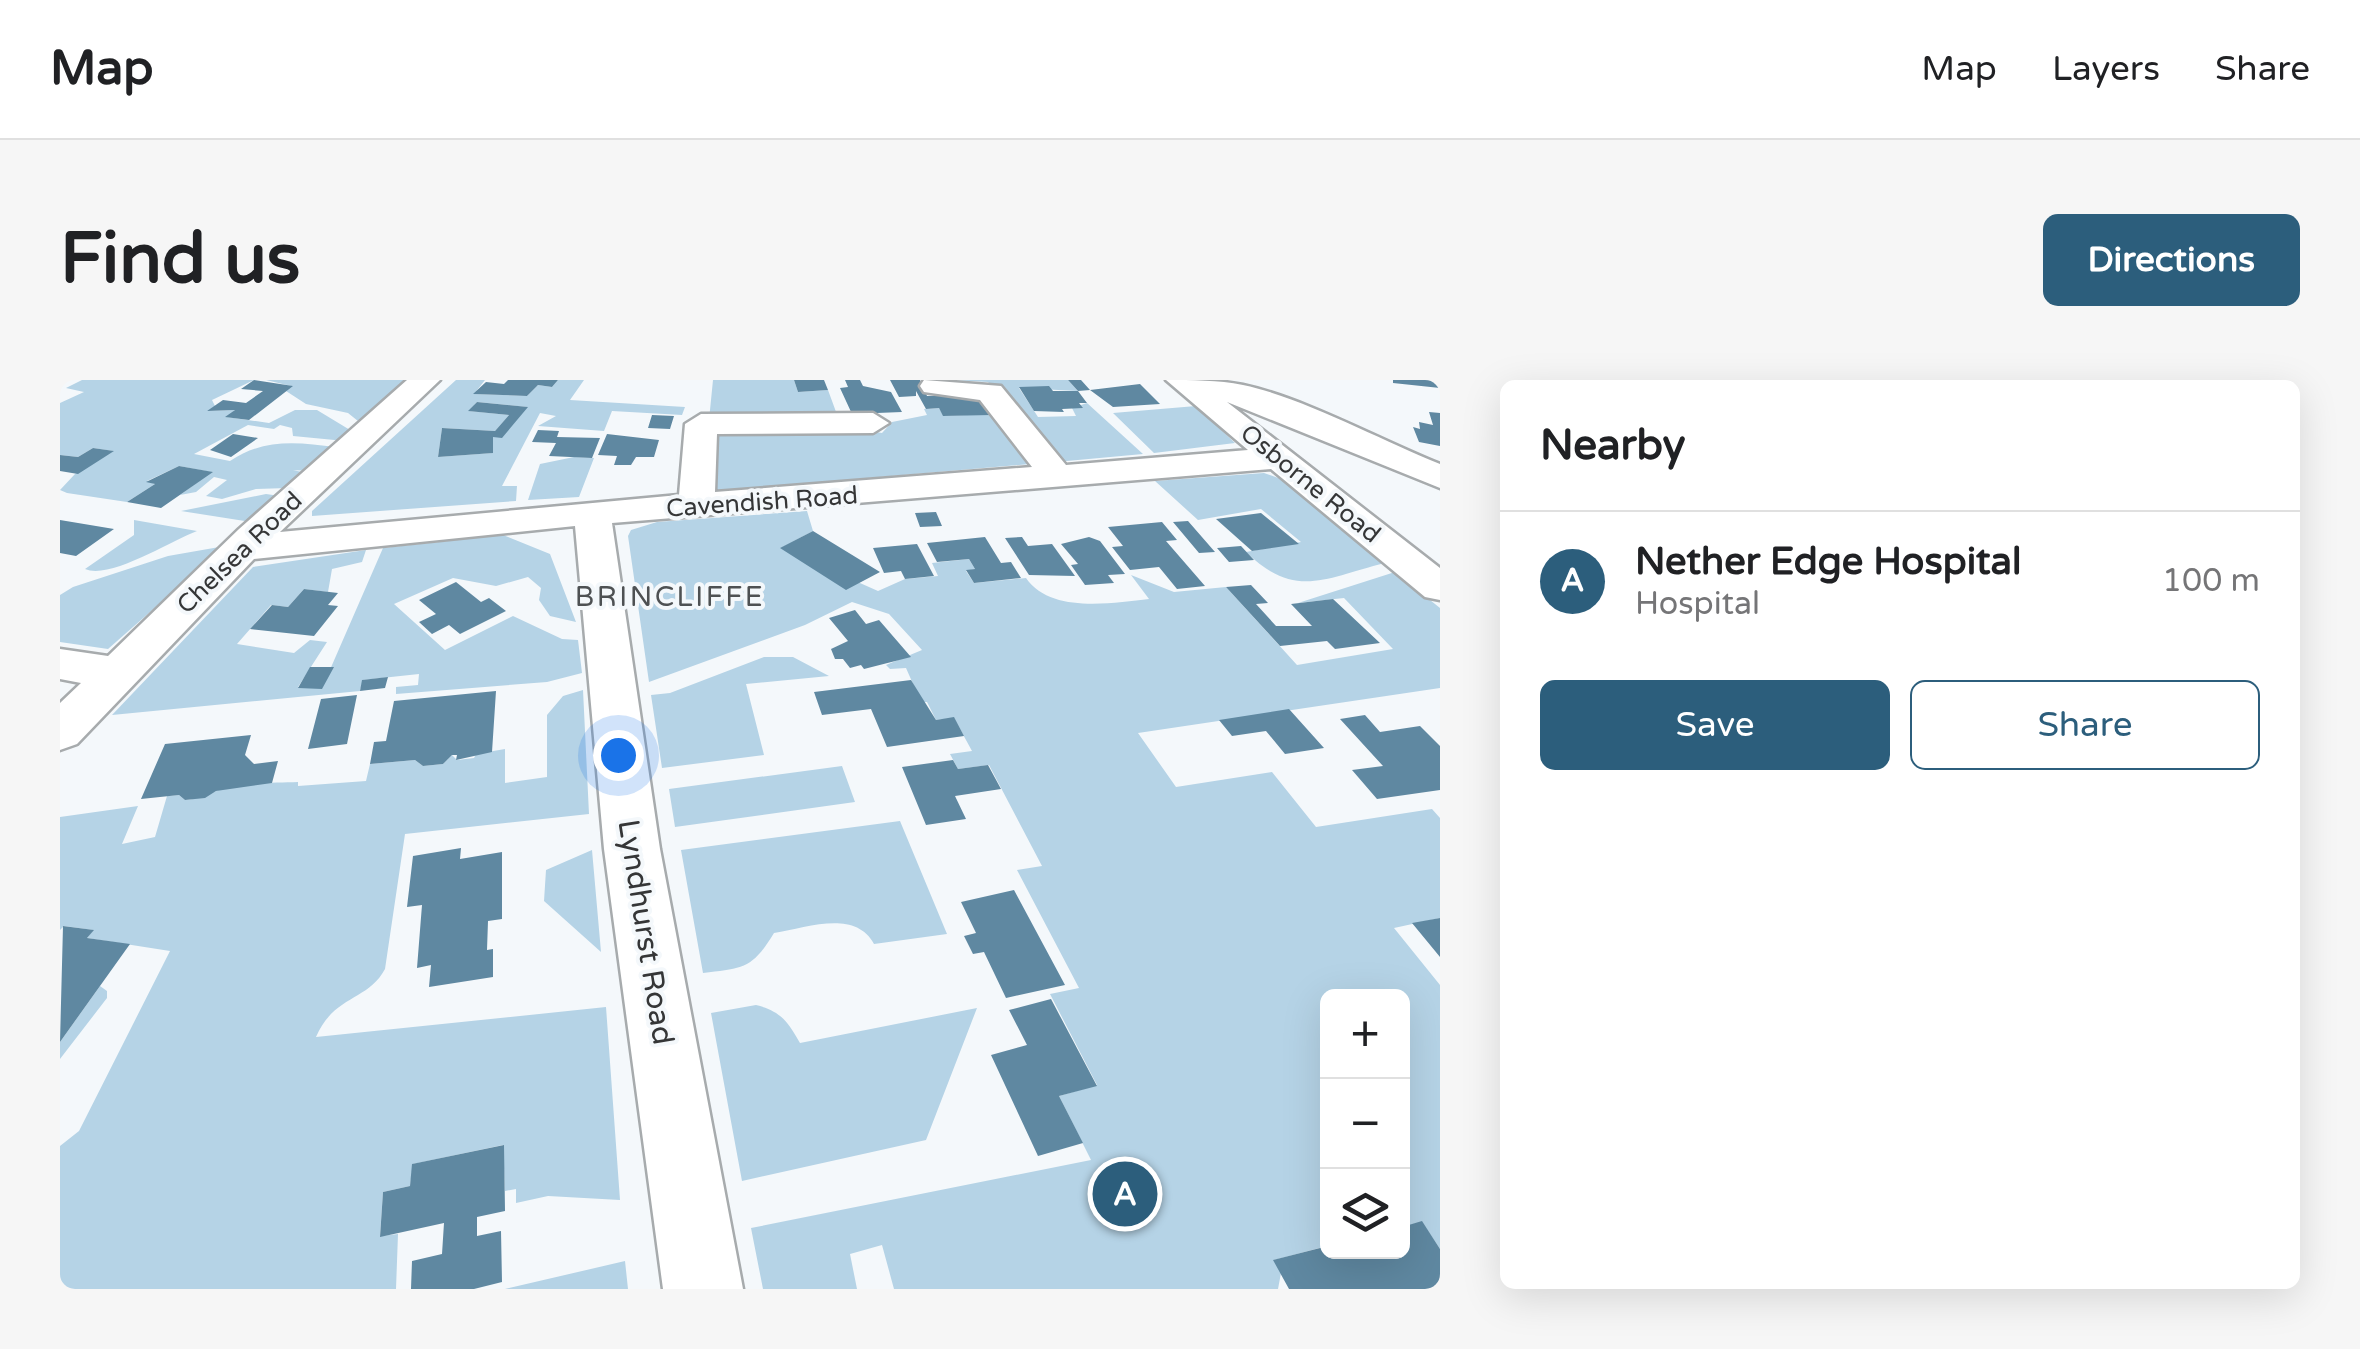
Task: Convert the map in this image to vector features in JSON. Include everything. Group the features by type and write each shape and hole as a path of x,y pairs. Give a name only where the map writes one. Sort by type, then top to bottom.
{"street":[{"name":"Chelsea Road","path":"60,732 243,548 425,380"},
{"path":"934,386 990,392 1058,477"},
{"name":"Osborne Road","path":"1188,386 1440,588"},
{"path":"1188,386 1238,393 1440,477"},
{"path":"683,507 684,431 697,394"},
{"path":"683,507 701,424 872,423"},
{"name":"Cavendish Road","path":"243,548 592,514 1282,458"},
{"name":"Lyndhurst Road","path":"592,514 632,849 703,1289"},
{"path":"60,664 115,673"}],"shaded area":[{"path":"82,380 254,380 212,400 215,406 209,411 235,410 227,417 269,423 295,410 317,410 355,433 345,441 293,436 292,428 280,425 274,429 248,425 194,454 230,461 268,445 336,447 308,471 293,470 306,473 288,488 256,489 222,499 206,496 227,480 214,477 196,492 180,495 211,472 179,466 147,481 155,484 127,502 67,493 60,490 75,474 113,451 93,448 78,457 60,455 60,403 84,392 66,388"},
{"path":"266,380 416,380 363,425 348,413 306,404 286,391 291,386"},
{"path":"456,380 485,380 474,394 527,396 538,385 552,387 558,380 584,380 570,400 685,407 682,415 612,411 604,431 538,426 556,416 540,413 502,486 517,486 516,501 312,516 312,511","holes":["477,402 527,407 493,437 492,453 438,457 442,428 495,431 509,415 469,411"]},
{"path":"713,380 794,380 798,392 828,390 839,420 709,420"},
{"path":"953,380 1068,380 1078,391 1019,388 1038,417 1076,416 1072,408 1087,403 1143,454 1056,462 988,382"},
{"path":"972,390 1042,463 707,492 710,429 848,427 882,433 892,422 927,415 924,409 939,408 944,416 991,414"},
{"path":"1196,406 1235,443 1154,453 1113,413"},
{"path":"574,457 594,458 579,497 528,500 540,464"},
{"path":"1264,473 1281,479 1385,563 1328,579 1296,581 1280,576 1246,552 1301,542 1261,509 1198,520 1155,481"},
{"path":"266,494 280,496 251,522 181,511"},
{"path":"807,511 813,531 781,548 878,591 905,579 938,576 932,563 969,559 975,569 966,571 974,583 1026,578 1037,589 1066,602 1149,599 1131,575 1174,592 1226,587 1297,665 1393,649 1344,598 1298,603 1395,572 1440,608 1440,688 1138,733 1176,787 1272,772 1316,827 1432,809 1440,818 1440,918 1394,928 1440,985 1440,1249 1422,1222 1410,1225 1410,989 1320,989 1320,1248 1274,1260 1281,1273 1278,1289 894,1289 882,1245 850,1254 857,1289 763,1289 751,1228 1091,1160 1059,1096 1097,1085 1050,994 1079,988 1017,870 1042,866 989,765 958,769 950,754 972,751 954,718 936,720 927,702 921,702 906,668 890,669 886,665 922,650 889,614 852,602 805,625 649,682 628,536 631,530 657,522"},
{"path":"134,520 197,531 124,564 96,571 85,569 134,535"},
{"path":"503,535 550,554 576,622 550,616 539,600 541,588 528,577 496,586 453,578 394,604 445,650 513,616 562,639 578,640 582,673 547,682 396,694 396,687 418,685 419,674 363,680 360,691 112,715 253,567 366,550 362,562 332,569 328,592 304,589 288,607 271,605 237,644 294,653 310,640 327,642 298,687 322,688 383,548"},
{"path":"225,546 108,649 60,642 60,595 73,587 168,556"},
{"path":"764,657 793,657 829,676 746,684 764,755 662,768 651,695 670,693"},
{"path":"583,690 589,814 405,834 385,969 370,987 332,1013 316,1037 606,1007 620,1200 548,1196 516,1203 516,1189 505,1191 503,1145 413,1164 410,1186 383,1192 380,1236 398,1234 396,1289 60,1289 60,1146 79,1131 170,951 87,938 93,930 64,926 60,930 60,817 138,806 122,844 155,837 167,796 179,795 185,800 225,788 257,784 298,782 298,786 366,781 370,764 415,760 423,766 443,764 452,755 457,760 505,749 505,783 547,777 547,715 563,696"},
{"path":"842,766 855,802 675,827 669,789"},
{"path":"900,821 947,934 874,944 855,927 815,925 774,933 746,965 703,973 681,850"},
{"path":"592,850 601,952 544,901 546,870"},
{"path":"100,986 107,991 107,998 60,1059 60,1042"},
{"path":"756,1005 783,1018 800,1043 977,1008 926,1140 742,1181 711,1013"},
{"path":"625,1261 628,1289 505,1289"}],"building":[{"path":"254,380 293,386 249,420 225,417 235,410 207,411 223,400 246,403 263,391 241,389"},
{"path":"508,380 558,380 552,387 538,385 527,396 473,394 486,382 504,384"},
{"path":"794,380 824,380 828,390 798,392"},
{"path":"845,380 860,380 863,386 891,392 902,412 852,414 840,388 848,387"},
{"path":"890,380 920,380 927,396 974,395 991,415 943,416 939,408 926,409 916,391 916,396 899,397"},
{"path":"1068,380 1081,380 1090,390 1078,391"},
{"path":"1440,380 1440,388 1393,383"},
{"path":"1140,384 1160,404 1113,407 1090,390"},
{"path":"1049,386 1053,391 1078,391 1087,403 1079,403 1083,408 1062,409 1064,412 1034,411 1019,387"},
{"path":"477,402 528,407 502,438 493,437 493,453 438,457 442,428 495,431 509,415 468,411"},
{"path":"1429,412 1440,413 1440,446 1419,442 1413,427 1420,429 1419,422 1433,425"},
{"path":"652,415 674,416 670,429 648,428"},
{"path":"538,430 559,431 557,437 600,438 592,458 549,456 556,443 532,442"},
{"path":"233,434 258,438 231,457 210,450"},
{"path":"607,434 659,440 654,457 636,457 631,465 614,465 617,456 598,455"},
{"path":"93,448 114,451 78,474 60,471 60,455 78,457"},
{"path":"179,466 213,472 161,508 127,502 155,484 146,482"},
{"path":"936,512 942,526 920,527 915,513"},
{"path":"1261,513 1299,544 1252,551 1216,519"},
{"path":"60,520 114,529 76,556 60,553"},
{"path":"1188,521 1215,552 1199,553 1173,522"},
{"path":"1162,522 1177,540 1166,541 1205,586 1177,589 1159,567 1130,570 1112,547 1123,546 1108,527"},
{"path":"813,531 880,572 846,590 780,548"},
{"path":"985,537 1001,563 1011,562 1021,578 974,583 966,570 975,569 969,559 937,562 927,543"},
{"path":"1022,537 1028,546 1052,544 1075,576 1029,575 1005,538"},
{"path":"1089,537 1100,541 1125,574 1108,575 1114,583 1085,585 1071,565 1078,564 1061,544"},
{"path":"917,544 934,576 905,579 901,571 884,573 873,548"},
{"path":"1241,546 1254,560 1229,562 1217,548"},
{"path":"456,582 481,602 489,598 506,611 460,634 449,625 432,634 419,622 436,614 419,600"},
{"path":"1251,585 1268,603 1256,604 1276,626 1312,626 1291,604 1333,599 1380,643 1335,649 1327,641 1280,646 1226,587"},
{"path":"304,589 338,593 328,605 338,606 314,636 250,629 272,605 288,607"},
{"path":"855,610 866,624 879,620 911,657 864,669 861,665 850,668 843,659 835,659 831,649 848,641 829,618"},
{"path":"310,667 334,667 322,689 298,688"},
{"path":"388,677 385,688 360,691 362,680"},
{"path":"911,680 936,720 954,717 964,736 887,747 871,709 822,715 814,692"},
{"path":"496,691 492,752 456,760 457,755 452,755 443,764 423,766 415,760 370,764 374,742 386,741 394,701"},
{"path":"357,695 347,744 308,749 321,699"},
{"path":"1289,709 1324,748 1285,754 1266,731 1232,736 1219,720"},
{"path":"1365,715 1380,732 1420,726 1440,746 1440,790 1377,799 1352,770 1383,766 1340,719"},
{"path":"251,735 245,755 254,764 278,761 272,783 216,791 205,798 185,800 179,795 141,799 165,744"},
{"path":"953,760 958,769 988,765 1001,789 955,796 966,819 926,825 902,767"},
{"path":"461,848 460,859 502,852 502,919 488,921 487,950 493,949 493,977 429,987 431,965 417,968 422,905 407,907 413,856"},
{"path":"1014,890 1065,985 1006,998 984,952 973,954 964,936 976,933 961,902"},
{"path":"1440,918 1440,957 1412,923"},
{"path":"63,926 94,930 87,938 130,944 60,1042"},
{"path":"1051,999 1097,1086 1059,1096 1083,1143 1038,1156 991,1055 1027,1045 1009,1010"},
{"path":"504,1145 505,1211 477,1217 477,1236 501,1231 502,1282 474,1289 411,1289 412,1261 442,1254 444,1223 380,1237 383,1192 410,1186 412,1164"},
{"path":"1422,1221 1440,1249 1440,1289 1289,1289 1273,1260 1320,1248 1320,1259 1410,1259 1410,1225"}],"place":[{"name":"Nether Edge Hospital","path":"1125,1194"}],"district":[{"name":"BRINCLIFFE","path":"670,596"}]}
